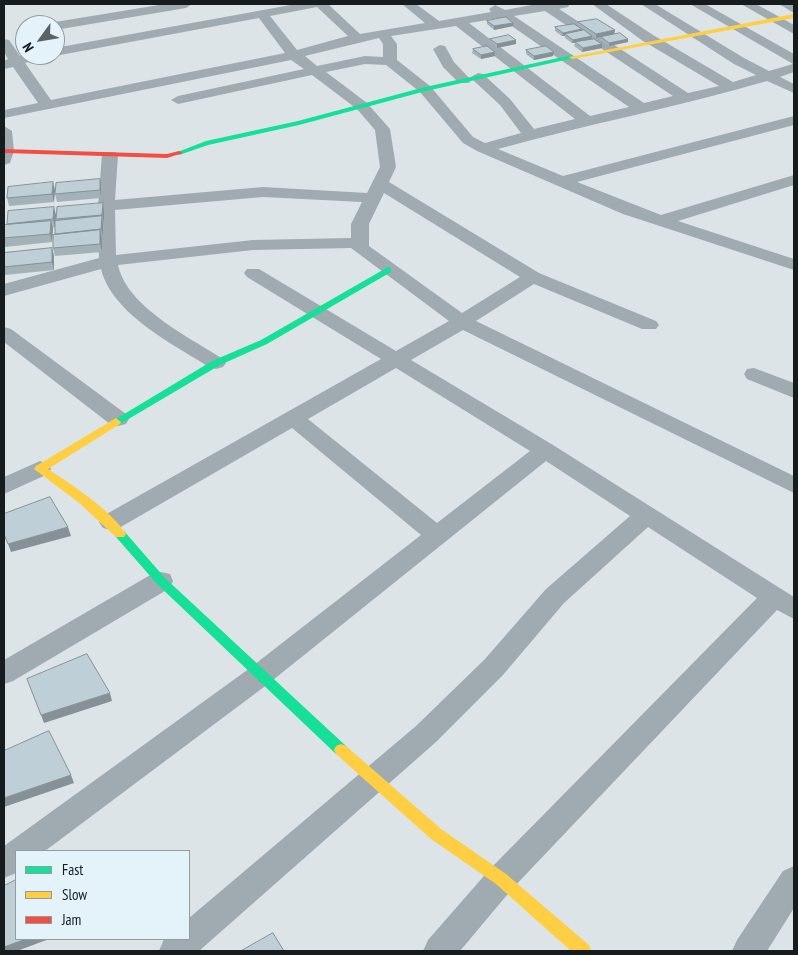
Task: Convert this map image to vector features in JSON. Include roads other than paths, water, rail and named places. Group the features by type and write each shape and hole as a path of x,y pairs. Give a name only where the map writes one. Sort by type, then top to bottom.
{"street":[{"path":"65,24 155,6 186,4"},
{"path":"65,50 315,4"},
{"path":"323,4 357,38"},
{"path":"408,4 436,24"},
{"path":"487,4 641,108"},
{"path":"4,114 294,55 357,38 502,15 545,5 564,4"},
{"path":"598,4 731,88"},
{"path":"647,4 740,61 794,89"},
{"path":"696,4 794,60"},
{"path":"747,4 794,30"},
{"path":"785,4 794,9"},
{"path":"545,5 687,99"},
{"path":"155,6 163,33"},
{"path":"262,14 294,55 362,106 382,129 388,167 360,224 360,248 462,322 794,485"},
{"path":"4,131 5,156 167,156 185,152 206,143 520,67 794,16"},
{"path":"458,21 520,67 587,122"},
{"path":"382,34 390,44 390,61"},
{"path":"4,43 11,63 47,105"},
{"path":"440,49 448,64 505,102 530,134"},
{"path":"178,100 364,60 390,61 425,89 468,140 629,210 794,265"},
{"path":"484,148 530,134 731,88 794,68"},
{"path":"563,181 794,120"},
{"path":"110,155 106,206 110,261 114,283 140,311 216,363"},
{"path":"660,221 794,180"},
{"path":"106,206 262,192 377,191 533,277 649,325"},
{"path":"4,290 110,261 253,245 360,243"},
{"path":"4,486 40,469 118,419 216,363 264,342 388,270"},
{"path":"253,273 316,313 343,326 395,361 545,450 645,516 784,603 501,879 440,951"},
{"path":"111,522 395,361 462,322 533,277"},
{"path":"4,333 118,419"},
{"path":"754,374 794,391"},
{"path":"293,418 437,536"},
{"path":"22,850 259,676 545,450"},
{"path":"40,469 73,490 111,522 161,581 259,676 306,717 372,780 436,834 501,879 583,951"},
{"path":"190,937 426,734 494,667 555,596 645,516"},
{"path":"7,664 161,581"},
{"path":"4,864 15,856"},
{"path":"748,951 794,882"},
{"path":"174,951 187,940"}]}
